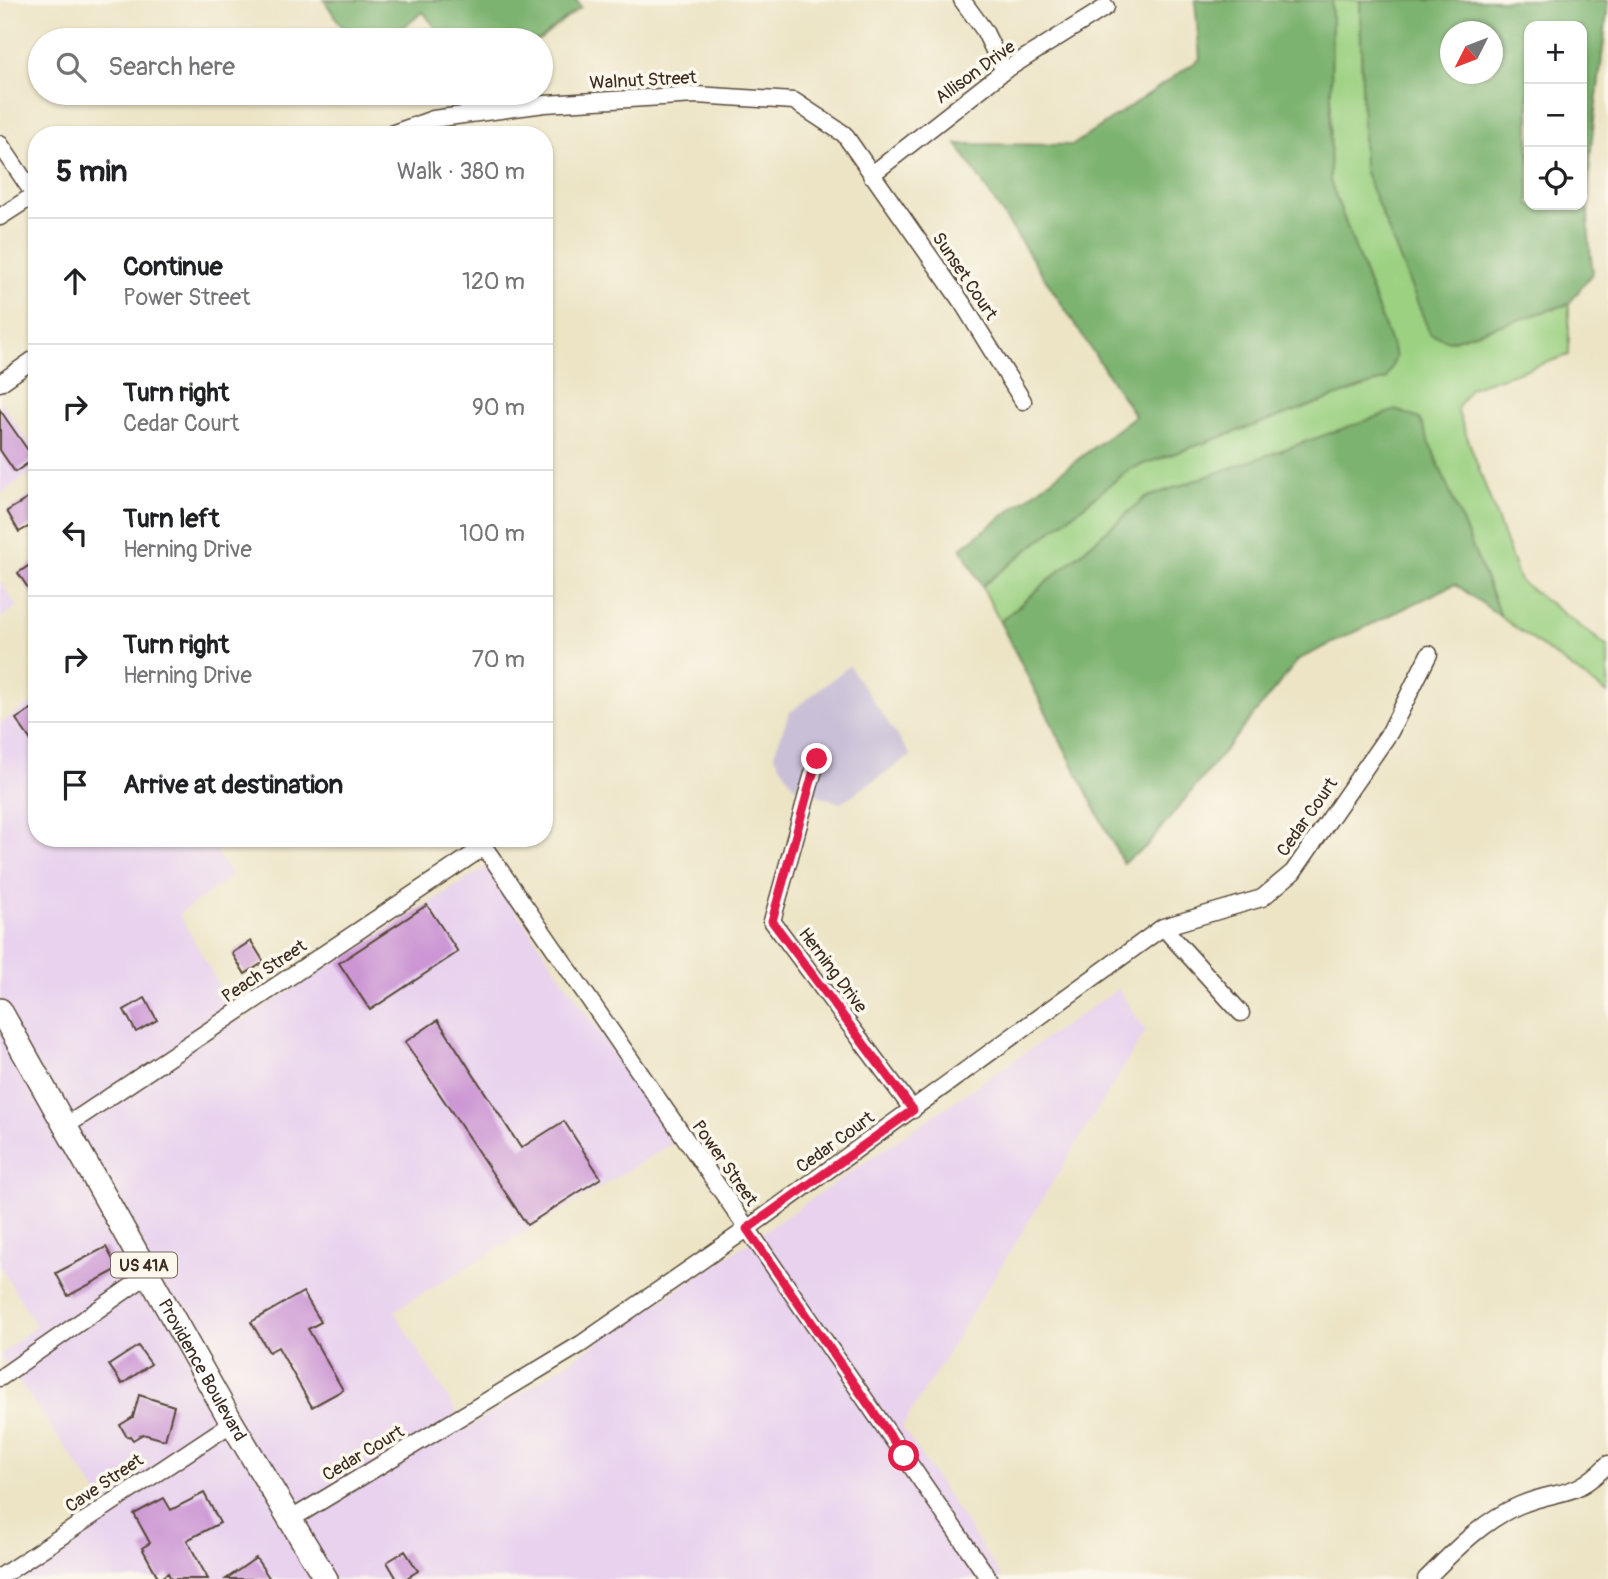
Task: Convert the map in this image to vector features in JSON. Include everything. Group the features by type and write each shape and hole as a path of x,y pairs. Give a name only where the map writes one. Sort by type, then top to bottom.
{"highway":[{"name":"Providence Boulevard","path":"2,1020 66,1126 288,1521 326,1579"}],"street":[{"path":"962,0 984,30 1004,71"},
{"name":"Allison Drive","path":"872,175 1004,71 1106,7"},
{"name":"Walnut Street","path":"553,104 696,95 794,101 844,134 872,175"},
{"name":"Walnut Street","path":"412,126 433,118 537,105"},
{"path":"0,144 28,185"},
{"name":"Sunset Court","path":"872,175 963,304 1023,401"},
{"path":"0,217 28,201"},
{"path":"0,383 28,363"},
{"name":"Cedar Court","path":"288,1521 581,1344 747,1229 1163,927 1262,898 1293,873 1390,732 1429,654"},
{"name":"Herning Drive","path":"817,759 772,921 913,1110"},
{"name":"Peach Street","path":"66,1126 475,847"},
{"name":"Power Street","path":"484,847 989,1579"},
{"path":"1163,927 1241,1013"},
{"path":"0,1378 149,1274"},
{"name":"Cave Street","path":"0,1577 232,1423"},
{"path":"1426,1579 1463,1542 1488,1525 1520,1505 1578,1490 1608,1464"}],"shaded area":[{"path":"0,400 28,441 28,475 0,494"},
{"path":"0,580 17,607 0,618"},
{"path":"849,666 911,756 840,803 794,786 774,755 789,713"},
{"path":"28,705 28,847 213,847 232,876 179,914 240,1022 486,867 675,1142 394,1311 467,1429 743,1246 1118,989 1146,1031 902,1427 1003,1579 20,1579 112,1514 0,1355 36,1326 0,1266 0,724"}],"green space":[{"path":"324,0 576,0 581,7 553,29 436,28 423,12 402,28 343,28"},
{"path":"1195,0 1332,0 1330,181 1396,357 1386,379 1130,469 982,586 961,548 1135,416 957,144 1073,145 1200,59"},
{"path":"1332,0 1360,0 1364,170 1450,341 1569,304 1569,355 1470,388 1457,409 1520,581 1608,647 1608,694 1501,617 1420,420 1145,498 1000,622 982,586 1130,469 1386,379 1396,357 1330,181"},
{"path":"1360,0 1608,0 1589,169 1589,237 1593,272 1569,304 1449,341 1430,334 1364,170"},
{"path":"1396,410 1420,419 1501,617 1455,584 1299,659 1147,846 1123,863 1000,622 1145,498"}],"building":[{"path":"0,410 28,450 28,463 15,472 0,450"},
{"path":"28,498 28,527 19,532 7,511"},
{"path":"28,566 28,588 18,573"},
{"path":"28,711 28,736 16,719"},
{"path":"427,905 458,952 370,1010 339,963"},
{"path":"251,941 264,962 245,974 232,953"},
{"path":"145,998 157,1020 136,1032 124,1010"},
{"path":"438,1020 521,1148 564,1121 601,1178 527,1225 405,1042"},
{"path":"106,1247 118,1269 68,1296 56,1273"},
{"path":"303,1292 321,1322 308,1329 343,1390 312,1407 278,1347 269,1352 251,1322"},
{"path":"138,1346 151,1364 122,1384 109,1365"},
{"path":"139,1395 174,1406 165,1440 143,1434 133,1440 130,1436 127,1437 120,1425 133,1417"},
{"path":"204,1493 220,1523 187,1540 208,1579 171,1579 168,1573 159,1579 142,1548 150,1543 134,1514 164,1498 171,1510"},
{"path":"405,1551 418,1571 405,1579 397,1579 387,1562"},
{"path":"256,1558 270,1579 226,1579"}],"route":[{"path":"817,759 772,921 913,1110 747,1229 904,1456"}]}
